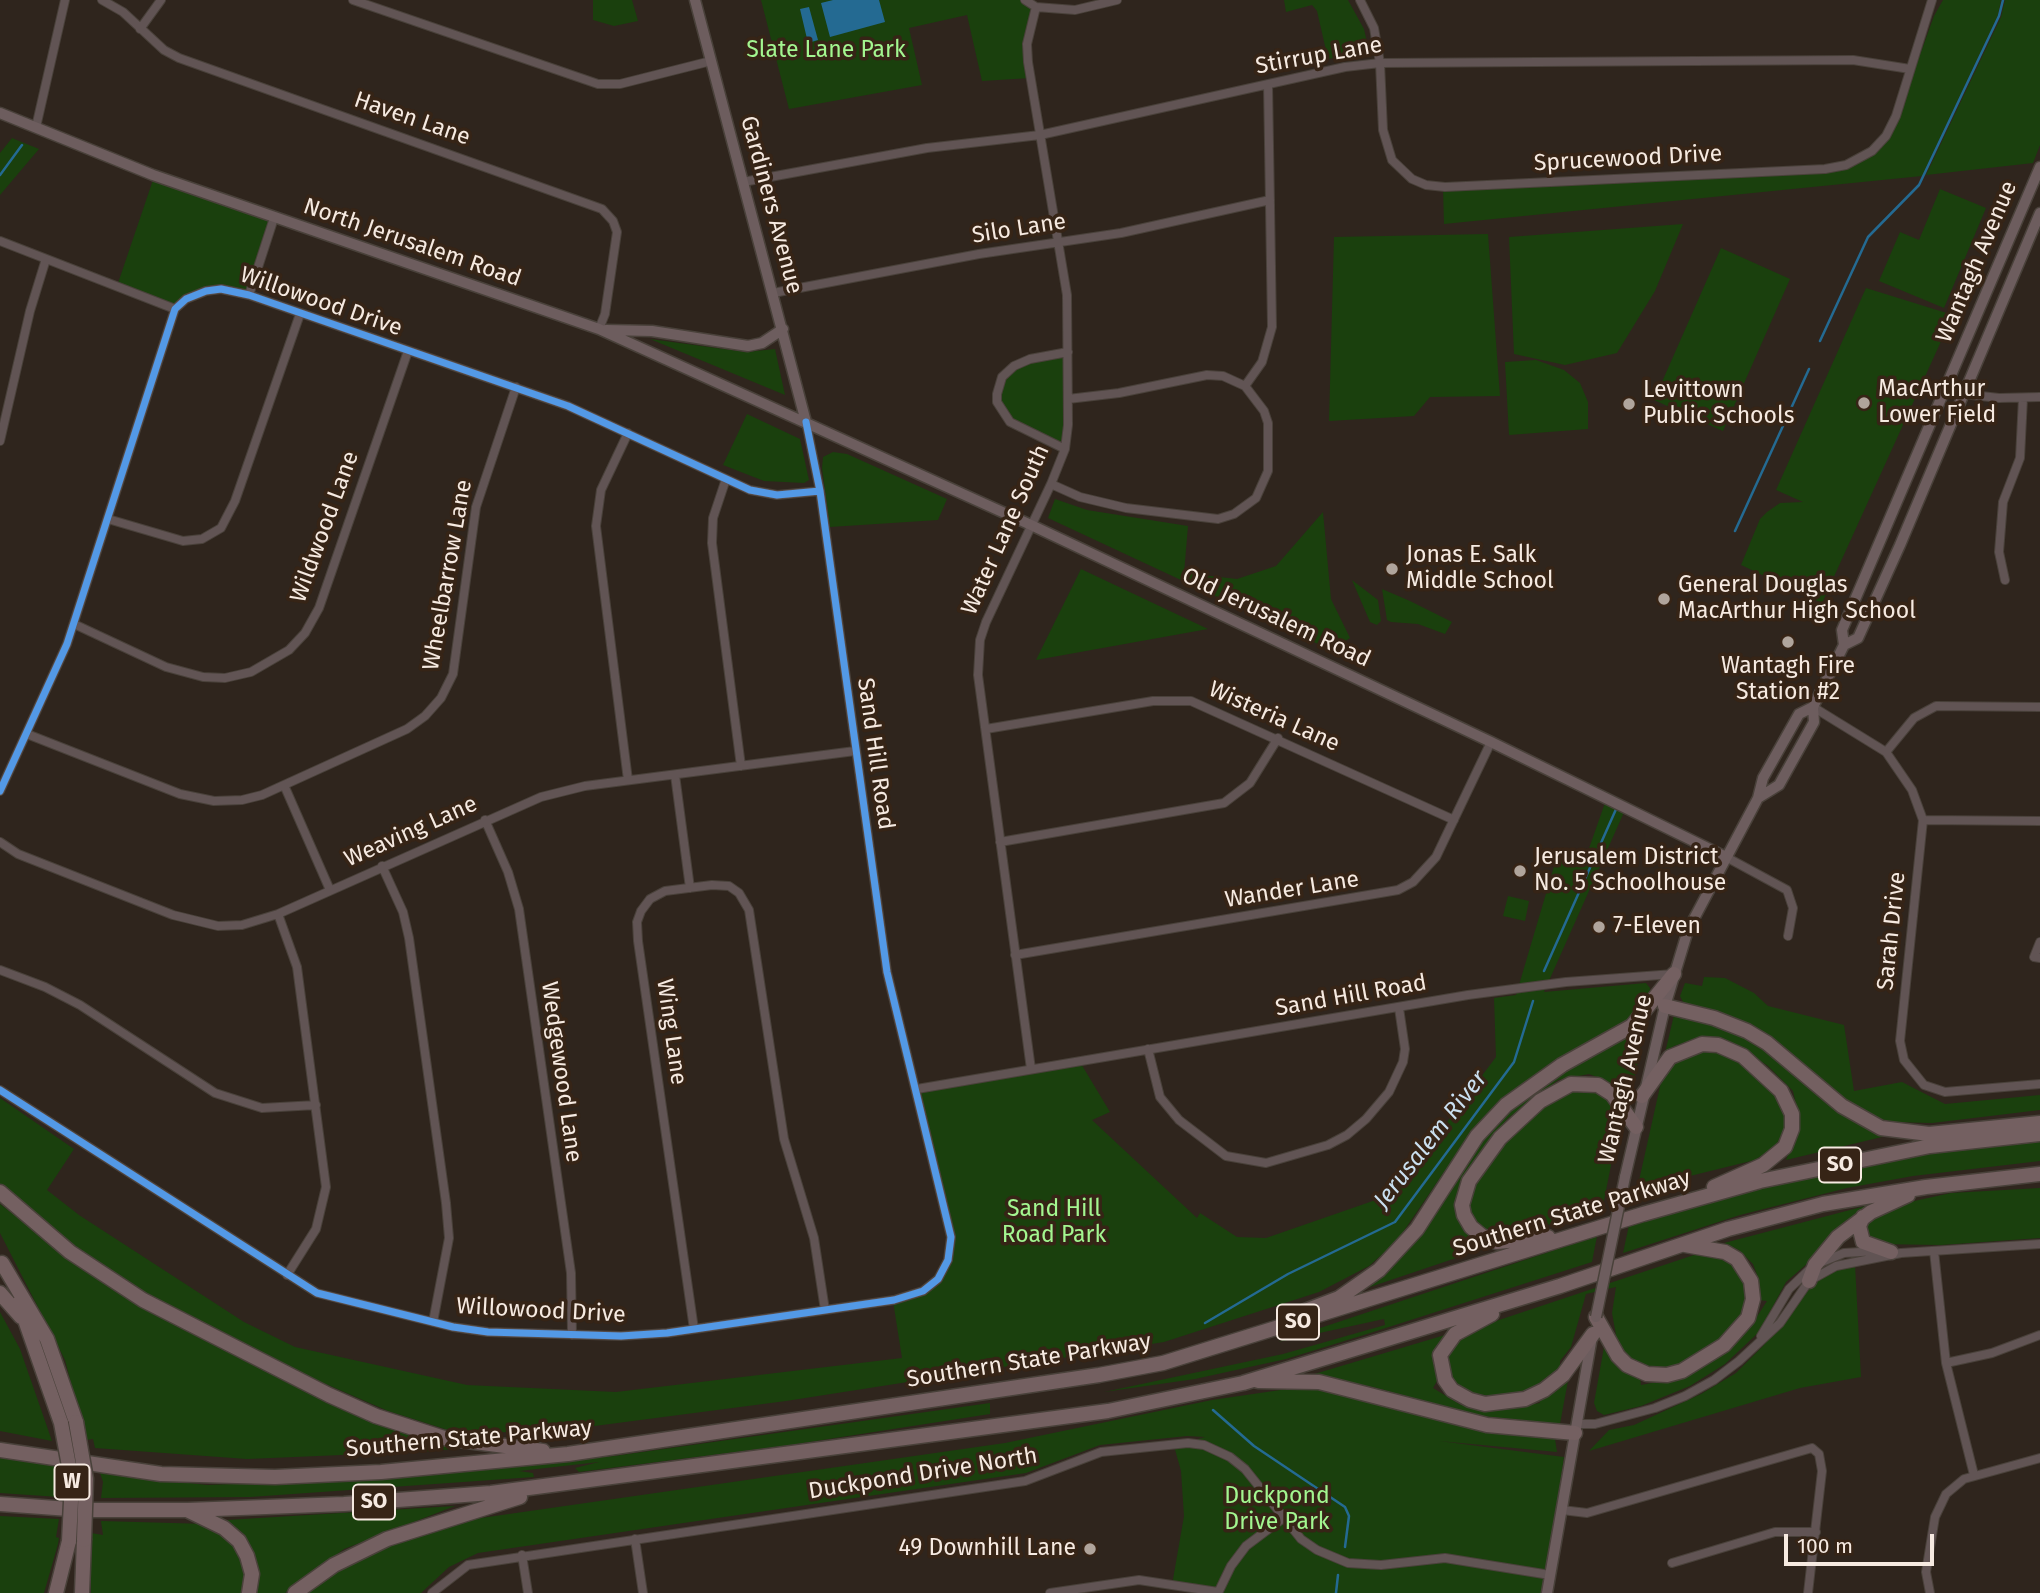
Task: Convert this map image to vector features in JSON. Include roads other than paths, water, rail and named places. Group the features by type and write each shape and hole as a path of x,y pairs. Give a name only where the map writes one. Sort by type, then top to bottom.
{"highway":[{"path":"1163,1363 1209,1342 1339,1298 1379,1270 1417,1229 1477,1136 1506,1105 1556,1069 1632,1026 1674,974"},
{"path":"1665,1006 1714,1018 1747,1031 1767,1043 1842,1106 1881,1128 1929,1134 2040,1123"},
{"path":"1642,1096 1670,1057 1679,1051 1702,1044 1718,1045 1744,1056 1774,1082 1789,1103 1792,1114 1789,1140 1775,1158 1643,1214"},
{"path":"1591,1231 1497,1242 1471,1227 1462,1205 1465,1190 1478,1166 1500,1138 1540,1101 1571,1084 1598,1085 1612,1094 1636,1127"},
{"name":"Southern State Parkway","path":"0,1450 161,1474 275,1477 449,1466 568,1454 1163,1363 1643,1214 1760,1181 1930,1146 2040,1134"},
{"name":"SO","path":"0,1504 130,1511 393,1500 561,1485 1108,1411 1250,1381 1560,1286 1728,1229 1823,1204 1926,1187 2040,1174"},
{"path":"1809,1281 1815,1265 1838,1237 1863,1217 1926,1187"},
{"path":"0,1192 70,1252 143,1300 330,1395 376,1416 444,1438 568,1454"},
{"path":"1863,1217 1859,1226 1863,1242 1896,1252"},
{"path":"1596,1317 1618,1356 1628,1365 1647,1374 1667,1375 1682,1371 1724,1345 1748,1318 1753,1299 1751,1281 1737,1259 1725,1252 1683,1245"},
{"path":"1,1262 47,1339 68,1423 86,1479 82,1593"},
{"name":"W","path":"1,1262 68,1423 72,1482 69,1541 56,1593"},
{"path":"1560,1286 1485,1317 1455,1334 1440,1355 1445,1380 1452,1390 1470,1401 1503,1404 1525,1399 1563,1375 1593,1334"},
{"path":"0,1293 27,1323"},
{"path":"1250,1381 1319,1382 1487,1425 1575,1429"},
{"path":"295,1593 334,1565 387,1539 444,1518 561,1485"},
{"path":"188,1510 224,1528 239,1541 252,1574 249,1593"}],"main road":[{"name":"Gardiners Avenue","path":"695,0 806,422"},
{"name":"North Jerusalem Road","path":"0,114 153,175 274,219 598,329 806,422"},
{"name":"Wantagh Avenue","path":"1758,798 1779,785 1814,722 1813,707 1844,645 1842,630 1881,545 2040,167"},
{"name":"Wantagh Avenue","path":"1844,645 1858,638 2040,213"},
{"path":"598,329 652,331 748,346 774,338 783,329"},
{"name":"Old Jerusalem Road","path":"806,422 1491,742 1726,858"},
{"path":"1881,545 1897,552"},
{"name":"Wantagh Avenue","path":"1547,1593 1596,1317 1642,1096 1674,974 1688,930 1758,798 1763,778 1799,714 1813,707"}],"street":[{"path":"36,127 65,0"},
{"name":"Haven Lane","path":"102,0 123,12 164,50 179,58 602,209 613,221 617,232 606,314 598,329"},
{"path":"140,29 161,0"},
{"path":"353,0 598,84 620,84 711,61"},
{"path":"1025,0 1036,8 1074,10 1117,0"},
{"name":"Sprucewood Drive","path":"1360,0 1374,28 1380,63 1383,130 1392,160 1412,179 1445,187 1825,169 1846,165 1872,151 1886,136 1896,116 1932,0"},
{"name":"Water Lane South","path":"1031,1069 978,675 981,640 994,601 1051,484 1065,449 1068,295 1028,62 1027,44 1036,8"},
{"name":"Stirrup Lane","path":"743,182 927,148 1040,135 1345,66 1380,63 1853,60 1910,69"},
{"path":"1245,386 1262,362 1272,327 1268,84"},
{"name":"Silo Lane","path":"773,293 1121,233 1270,200"},
{"path":"249,295 274,219"},
{"path":"0,241 175,309 74,624 0,791"},
{"path":"0,441 30,311 46,260"},
{"name":"Willowood Drive","path":"175,309 186,299 206,291 221,289 249,295 568,406 750,490 777,495 820,491"},
{"path":"108,519 183,541 202,539 221,528 235,502 300,314"},
{"name":"Wildwood Lane","path":"74,624 166,667 203,677 225,678 251,672 289,650 305,633 319,608 408,351"},
{"path":"1065,449 1010,422 997,402 1002,377 1014,366 1030,359 1068,352"},
{"path":"1051,484 1080,497 1126,508 1203,519 1234,514 1256,498 1268,471 1268,423 1264,411 1245,386 1223,376 1207,375 1119,393 1068,399"},
{"name":"Wheelbarrow Lane","path":"27,734 198,800 242,800 284,785 407,729 425,716 441,698 457,659 476,508 516,387"},
{"path":"1947,387 1963,394 2040,397"},
{"path":"2005,580 1999,552 2003,502 2020,458 2023,398"},
{"name":"Sand Hill Road","path":"806,422 820,491 887,972 917,1089 1556,983 1674,974"},
{"path":"628,433 601,490 596,526 628,780"},
{"path":"726,479 713,518 712,544 741,766"},
{"name":"Wisteria Lane","path":"986,729 1177,699 1206,705 1454,820"},
{"path":"1886,751 1914,718 1936,706 2040,707"},
{"name":"Sarah Drive","path":"1813,707 1886,751 1912,790 1923,820 1900,1041 1904,1059 1924,1085 1945,1092 2040,1084"},
{"path":"1000,842 1224,803 1250,783 1278,738"},
{"name":"Wander Lane","path":"1016,956 1389,893 1413,882 1436,857 1491,742"},
{"name":"Weaving Lane","path":"0,842 18,854 194,922 242,925 278,914 541,797 585,786 855,751"},
{"path":"675,775 690,888"},
{"path":"284,785 330,890"},
{"name":"Wedgewood Lane","path":"485,820 508,872 519,909 571,1273 572,1335"},
{"path":"1923,820 2040,821"},
{"path":"1726,858 1787,890 1793,908 1788,936"},
{"path":"382,866 403,912 409,938 446,1203 449,1238 433,1322"},
{"name":"Wing Lane","path":"694,1329 637,922 650,899 665,891 729,886 740,893 750,910 784,1139 812,1228 825,1310"},
{"path":"278,914 297,967 325,1170 325,1198 316,1229 287,1275"},
{"path":"2040,942 2034,957 2040,958"},
{"path":"0,970 45,987 80,1005 215,1093 262,1108 316,1105"},
{"path":"1148,1049 1160,1097 1180,1120 1226,1156 1266,1163 1328,1145 1347,1135 1366,1119 1388,1091 1403,1062 1405,1049 1399,1008"},
{"name":"Willowood Drive","path":"0,1090 317,1293 433,1322 488,1332 621,1336 694,1329 911,1296 938,1279 946,1267 951,1237 917,1089"},
{"path":"1757,1344 1789,1289 1815,1265 1844,1253 1934,1251 2040,1244"},
{"path":"1934,1251 1945,1363 1975,1475"},
{"path":"1575,1429 1685,1396 1714,1380 1757,1344 1780,1322 1809,1281 1853,1261 1896,1252"},
{"path":"1945,1363 1992,1353 2040,1335"},
{"name":"Duckpond Drive North","path":"432,1593 468,1565 1025,1481 1101,1452 1188,1443 1204,1446 1230,1457 1245,1469 1282,1519 1317,1550 1348,1563 1381,1565 1445,1558 1550,1575"},
{"path":"1562,1510 1587,1513 1812,1448 1819,1454 1822,1464 1808,1593"},
{"path":"1930,1593 1926,1572 1934,1517 1947,1494 1964,1479 2040,1458"},
{"path":"1050,1593 1139,1580 1218,1592 1246,1546 1282,1519"},
{"path":"1672,1563 1775,1532 1816,1532"},
{"path":"635,1539 643,1593"},
{"path":"522,1555 527,1593"}],"water":[{"path":"833,0 879,0 885,22 830,37 821,3"},
{"path":"809,7 818,40 808,43 800,9"}],"waterway":[{"name":"Jerusalem River","path":"1820,341 1868,237 1919,185 1999,16 2003,0"},
{"path":"0,175 22,145"},
{"name":"Jerusalem River","path":"1735,531 1809,369"},
{"name":"Jerusalem River","path":"1544,971 1617,807"},
{"name":"Jerusalem River","path":"1205,1323 1288,1274 1395,1222 1514,1062 1533,1001"},
{"name":"Jerusalem River","path":"1213,1410 1254,1446 1345,1507 1349,1516 1345,1547"},
{"name":"Jerusalem River","path":"1336,1593 1338,1575"}],"place":[{"name":"MacArthur Lower Field","path":"1864,403"},
{"name":"Levittown Public Schools","path":"1629,404"},
{"name":"Jonas E. Salk Middle School","path":"1392,569"},
{"name":"General Douglas MacArthur High School","path":"1664,599"},
{"name":"Wantagh Fire Station #2","path":"1788,642"},
{"name":"Jerusalem District No. 5 Schoolhouse","path":"1520,871"},
{"name":"7-Eleven","path":"1599,927"},
{"name":"49 Downhill Lane","path":"1090,1549"}],"park label":[{"name":"Slate Lane Park","path":"826,51"},
{"name":"Sand Hill Road Park","path":"1054,1223"},
{"name":"Duckpond Drive Park","path":"1277,1510"}]}
